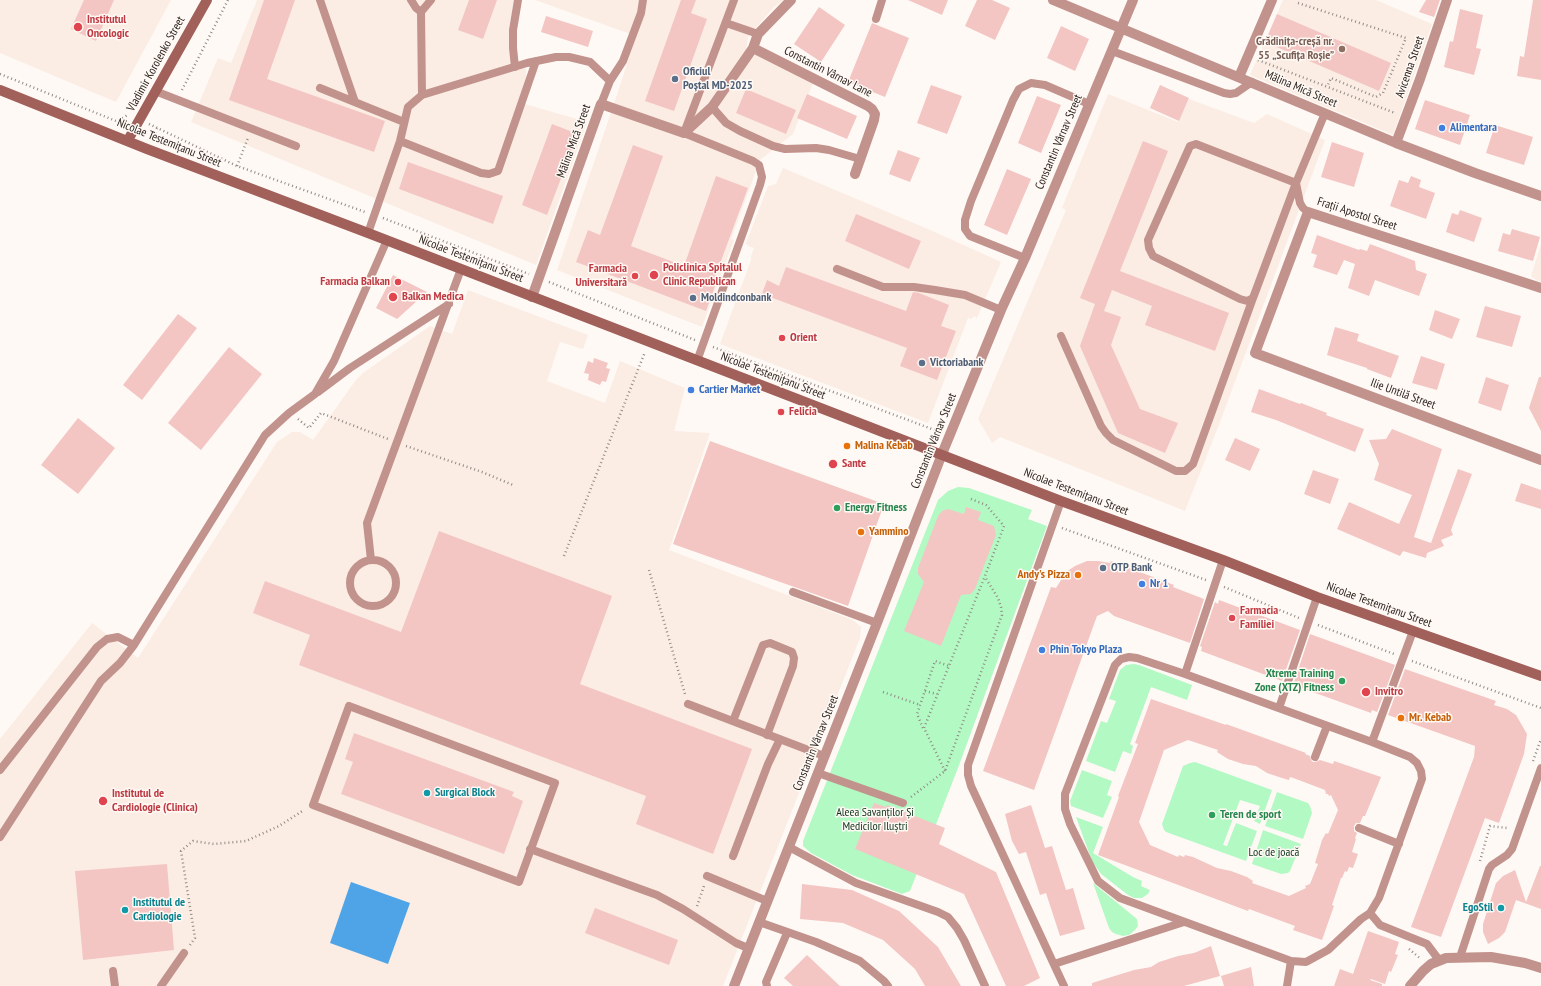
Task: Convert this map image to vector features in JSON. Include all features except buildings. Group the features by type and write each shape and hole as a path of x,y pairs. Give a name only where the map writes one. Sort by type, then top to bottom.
{"main road":[{"name":"Vladimir Korolenko Street","path":"128,140 207,0"},
{"name":"Nicolae Testemițanu Street","path":"0,90 128,140 147,149 387,240 1061,501 1223,560 1317,597 1541,676"}],"street":[{"path":"684,133 712,107 753,48 758,34 791,0"},
{"name":"Constantin Vârnav Street","path":"734,986 942,454 1001,310 1025,258 1133,0"},
{"path":"1239,77 1272,0"},
{"name":"Avicenna Street","path":"1396,143 1447,0"},
{"name":"Mălina Mică Street","path":"1058,1 1121,29 1252,82 1396,143 1541,196"},
{"name":"Constantin Vârnav Lane","path":"753,48 872,109 875,114 874,120 855,174"},
{"name":"Mălina Mică Street","path":"532,297 601,104 684,133"},
{"name":"Frații Apostol Street","path":"1255,353 1308,212 1541,288"},
{"name":"Ilie Untilă Street","path":"1255,353 1541,460"},
{"path":"1410,986 1431,964 1446,958 1491,957 1525,962 1541,968"}],"lane":[{"path":"320,0 355,102"},
{"path":"411,0 416,8 421,12"},
{"path":"422,96 421,12 431,0"},
{"path":"515,67 513,30 518,0"},
{"path":"601,104 610,81 623,61 641,13 643,0"},
{"path":"697,361 762,177 759,165 753,161 684,133 734,0"},
{"path":"876,20 882,0"},
{"path":"726,23 758,34"},
{"path":"1112,51 1224,93 1230,94 1236,92 1252,82"},
{"path":"368,233 400,140 408,107 422,96 515,67 556,57 579,59 590,62 610,81"},
{"path":"400,140 481,173 488,174 498,171 536,61"},
{"path":"1025,258 976,239 970,236 965,229 965,220 971,202 1013,100 1019,89 1031,83 1045,85 1089,104"},
{"path":"320,88 404,122"},
{"path":"155,91 296,146"},
{"path":"712,107 726,122 740,131 773,146 785,149 816,148 829,150 860,159"},
{"path":"1061,336 1101,426 1106,433 1113,440 1176,471 1185,471 1193,464 1296,183 1325,113"},
{"path":"1253,298 1247,301 1240,299 1153,256 1148,240 1190,146 1196,144 1296,183"},
{"path":"1296,183 1300,203 1308,212"},
{"path":"316,394 334,360 387,240"},
{"path":"371,560 367,523 461,269"},
{"path":"837,270 883,287 914,287 935,290 965,296 1001,310"},
{"path":"0,837 101,681 120,663 134,645 265,435 289,413 350,368 449,304"},
{"path":"1061,501 968,765 968,775 971,786 1064,986"},
{"path":"371,560 378,560 391,568 395,576 396,583 390,598 377,606 362,604 356,599 350,586 350,578 357,566 371,560"},
{"path":"1185,674 1223,560"},
{"path":"793,592 877,623"},
{"path":"1279,708 1317,597"},
{"path":"1372,742 1413,631"},
{"path":"0,770 97,647 107,639 118,637 134,645"},
{"path":"733,721 763,645 770,643 792,652 794,658 793,666 768,734"},
{"path":"1129,657 1185,674 1279,708 1410,757 1417,763 1422,771 1422,779 1399,844 1379,898 1370,913 1361,918 1328,950 1306,962 1291,961 1120,898 1098,881 1070,824 1065,809 1066,794 1115,665 1121,659 1129,657"},
{"path":"688,704 824,756"},
{"path":"350,706 555,783 519,882 313,805 350,706"},
{"path":"1315,757 1327,726"},
{"path":"733,856 768,764 780,739"},
{"path":"1460,957 1489,870 1492,865 1507,855 1512,849 1541,768"},
{"path":"818,773 903,803"},
{"path":"1359,828 1399,844"},
{"path":"789,847 856,883 938,912 948,917 964,940 985,986"},
{"path":"530,849 657,895 694,916 736,943 748,948"},
{"path":"707,876 767,901"},
{"path":"1370,913 1380,925 1427,944 1439,960"},
{"path":"759,922 816,942 860,961 888,986"},
{"path":"1054,964 1184,922"},
{"path":"767,986 766,982 788,933"},
{"path":"161,986 184,953"},
{"path":"1287,986 1291,961"},
{"path":"113,971 115,986"}],"path":[{"path":"178,100 228,0"},
{"path":"1298,3 1406,38 1383,93 1376,97 1331,78 1327,87"},
{"path":"1248,57 1406,118"},
{"path":"0,74 116,121 123,118 128,113 237,166 374,215 703,343 950,435"},
{"path":"237,166 252,128"},
{"path":"564,556 649,342"},
{"path":"924,728 1004,526 986,505 971,499"},
{"path":"1053,524 1215,584 1403,658 1541,708"},
{"path":"649,570 688,704"},
{"path":"903,803 945,771 1002,615 998,598 985,576"},
{"path":"945,771 918,714 935,661 948,666"},
{"path":"925,691 937,694"},
{"path":"883,692 920,705"},
{"path":"184,953 195,938 181,851 193,842 214,844 246,841 279,826 313,805"},
{"path":"694,916 707,876"},
{"path":"1407,947 1416,955"}],"shaded area":[{"name":"Institutul Oncologic","path":"0,0 171,0 116,102 0,53"},
{"path":"257,0 514,0 509,29 512,54 526,70 526,78 518,102 587,122 536,265 191,122 218,58 231,63"},
{"path":"535,0 784,0 774,7 748,37 746,50 813,83 793,134 760,160 731,239 734,240 702,327 557,270 636,36"},
{"name":"Grădinița-creșă nr. 55 „Scufița Roșie”","path":"1283,0 1376,0 1432,24 1393,135 1250,75"},
{"path":"1108,94 1178,122 1189,99 1254,123 1267,114 1325,140 1220,422 1185,511 1000,437 992,443 978,419 1066,210 1062,208"},
{"path":"783,168 928,229 1001,262 977,318 974,316 972,319 968,318 928,423 720,344 751,260 754,248 748,246 746,243 768,186 776,184"},
{"path":"1541,244 1541,282 1531,276"},
{"path":"468,290 588,335 583,349 560,342 547,381 605,403 620,361 685,388 674,431 710,433 669,550 853,620 861,627 860,638 723,986 0,986 0,739 92,623 138,658 277,442 292,432 300,432 313,440 356,380 363,373 430,326 452,334"}],"green space":[{"name":"Aleea Savanților Și Medicilor Iluștri","path":"958,487 969,488 1032,510 1028,519 1047,526 958,768 910,891 902,894 852,875 811,853 803,846 803,841 938,500 948,491"},
{"path":"1134,664 1192,685 1187,700 1151,687 1130,744 1133,746 1131,754 1123,751 1115,772 1086,761 1101,721 1107,723 1116,701 1109,699 1120,670 1126,665"},
{"path":"1195,762 1272,790 1260,824 1254,821 1260,806 1240,800 1223,845 1227,846 1236,823 1257,831 1246,861 1164,830 1162,824 1183,766"},
{"path":"1082,770 1112,781 1107,795 1112,797 1103,818 1071,806 1070,801"},
{"path":"1277,792 1308,803 1310,806 1312,813 1303,839 1265,826"},
{"path":"1076,817 1103,827 1093,853 1142,881 1141,886 1150,890 1148,894 1142,898 1134,898 1101,874 1092,861"},
{"name":"Loc de joacă","path":"1263,830 1301,844 1288,873 1281,874 1252,864"},
{"path":"1093,883 1137,919 1138,926 1129,935 1123,936 1116,934 1109,928"}],"water":[{"path":"351,882 410,903 388,964 330,943"}],"place":[{"name":"Institutul Oncologic","path":"78,27"},
{"name":"Grădinița-creșă nr. 55 „Scufița Roșie”","path":"1342,49"},
{"name":"Oficiul Poștal MD-2025","path":"675,79"},
{"name":"Alimentara","path":"1442,128"},
{"name":"Policlinica Spitalul Clinic Republican","path":"654,275"},
{"name":"Farmacia Universitară","path":"635,276"},
{"name":"Farmacia Balkan","path":"398,282"},
{"name":"Balkan Medica","path":"393,297"},
{"name":"Moldindconbank","path":"693,298"},
{"name":"Orient","path":"782,338"},
{"name":"Victoriabank","path":"922,363"},
{"name":"Cartier Market","path":"691,390"},
{"name":"Felicia","path":"781,412"},
{"name":"Malina Kebab","path":"847,446"},
{"name":"Sante","path":"833,464"},
{"name":"Energy Fitness","path":"837,508"},
{"name":"Yammino","path":"861,532"},
{"name":"OTP Bank","path":"1103,568"},
{"name":"Andy's Pizza","path":"1078,575"},
{"name":"Nr 1","path":"1142,584"},
{"name":"Farmacia Familiei","path":"1232,618"},
{"name":"Phin Tokyo Plaza","path":"1042,650"},
{"name":"Xtreme Training Zone (XTZ) Fitness","path":"1342,681"},
{"name":"Invitro","path":"1366,692"},
{"name":"Mr. Kebab","path":"1401,718"},
{"name":"Surgical Block","path":"427,793"},
{"name":"Institutul de Cardiologie (Clinica)","path":"103,801"},
{"name":"Teren de sport","path":"1212,815"},
{"name":"EgoStil","path":"1501,908"},
{"name":"Institutul de Cardiologie","path":"125,910"}]}
